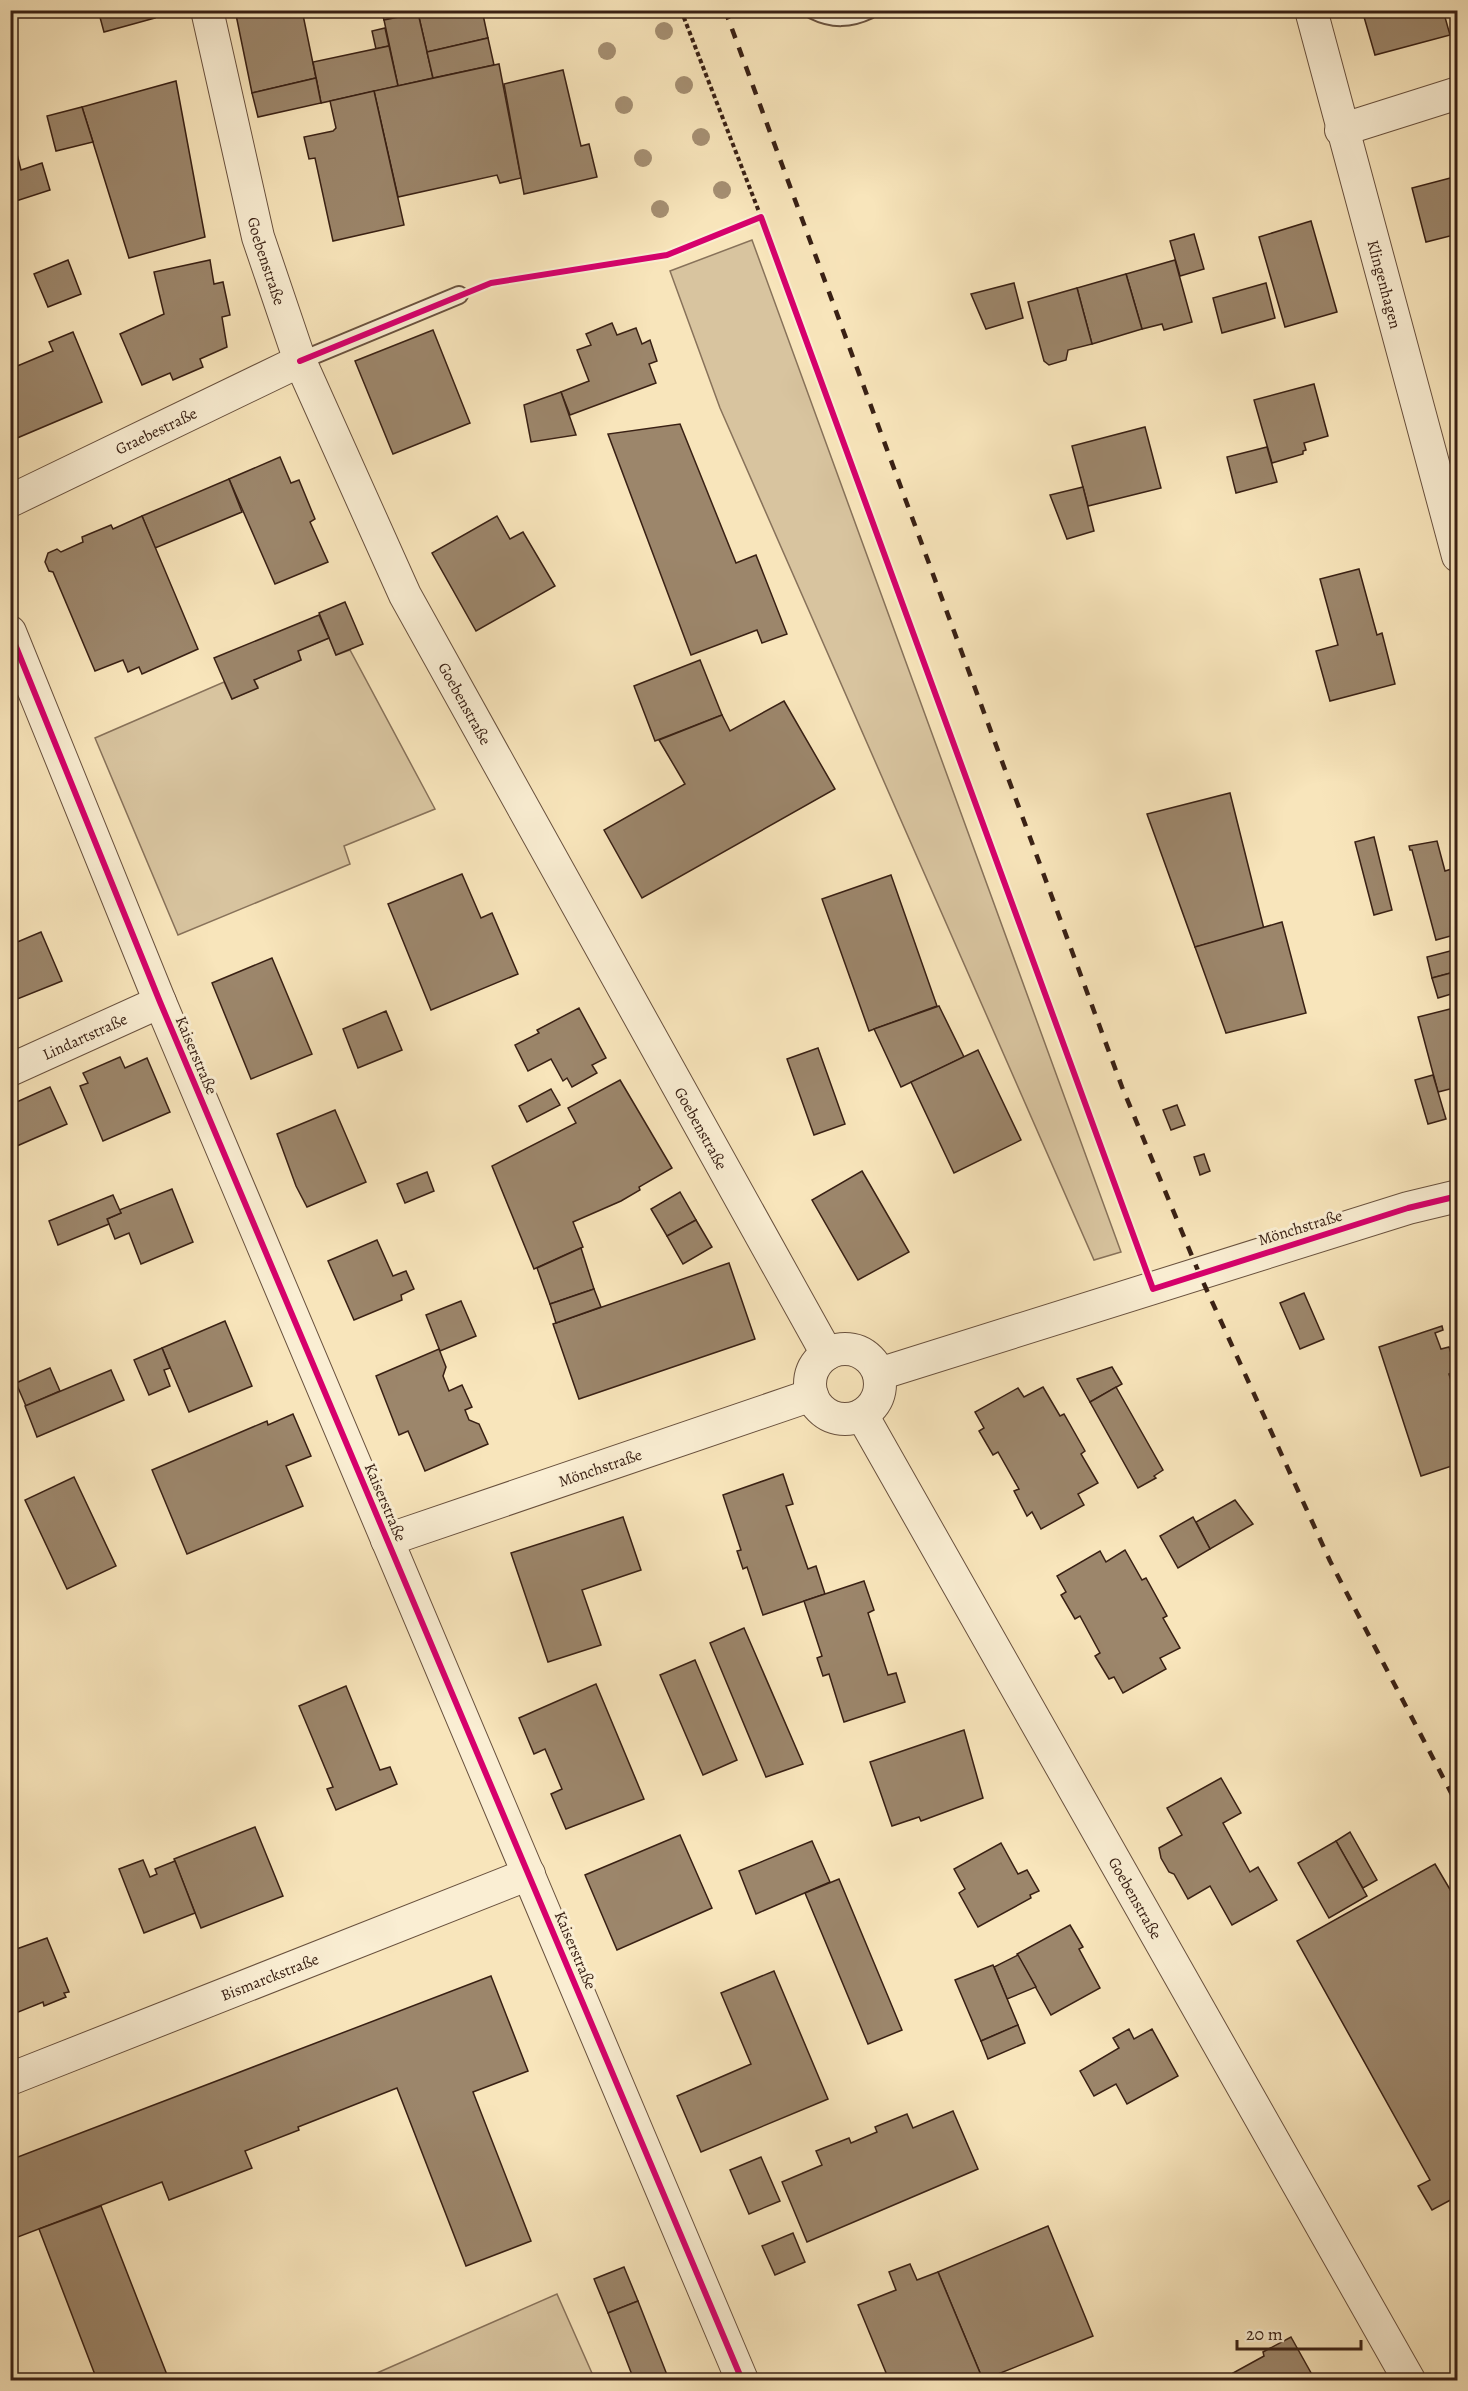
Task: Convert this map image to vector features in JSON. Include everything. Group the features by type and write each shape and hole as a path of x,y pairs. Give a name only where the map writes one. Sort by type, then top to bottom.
{"street":[{"name":"Goebenstraße","path":"207,10 258,237 300,361 405,595 827,1354"},
{"name":"Klingenhagen","path":"1311,10 1341,130 1458,556"},
{"path":"1341,130 1458,93"},
{"name":"Graebestraße","path":"10,501 300,361"},
{"name":"Kaiserstraße","path":"10,632 160,1002 742,2380"},
{"name":"Lindartstraße","path":"10,1070 160,1002"},
{"name":"Mönchstraße","path":"879,1374 1408,1208 1458,1196"},
{"path":"842,1349 858,1351 871,1360 879,1374 881,1385 872,1408 862,1415 847,1420 832,1417 819,1408 812,1395 810,1383 812,1371 818,1361 827,1354 842,1349"},
{"name":"Mönchstraße","path":"387,1540 812,1395"},
{"name":"Goebenstraße","path":"862,1415 1409,2380"},
{"name":"Bismarckstraße","path":"10,2079 529,1874"}],"lane":[{"path":"813,10 834,17 853,17 869,10"},
{"path":"300,361 459,295"}],"path":[{"path":"681,10 761,217 1153,1288"},
{"path":"459,295 491,283 667,255 761,217"}],"shaded area":[{"path":"752,240 1121,1252 1094,1260 720,408 670,271"},
{"path":"329,638 336,655 350,650 435,809 344,846 350,864 178,935 95,738 224,682 232,699 258,687 254,680 301,660 298,651"},
{"path":"557,2294 595,2380 361,2380"}],"building":[{"path":"98,10 152,10 155,18 104,32"},
{"path":"235,10 302,10 316,78 252,93"},
{"path":"381,10 428,10 384,20"},
{"path":"428,10 482,10 488,38 427,52 418,13"},
{"path":"1362,10 1443,10 1450,35 1375,55"},
{"path":"418,13 433,78 398,86 384,20"},
{"path":"385,28 389,46 376,49 372,31"},
{"path":"488,38 494,65 433,78 427,52"},
{"path":"389,46 398,86 321,103 313,62"},
{"path":"499,64 521,178 500,183 497,175 398,197 374,91"},
{"path":"563,70 581,146 589,144 597,177 524,194 504,84"},
{"path":"316,78 321,103 258,117 252,93"},
{"path":"176,81 205,237 129,258 82,107"},
{"path":"374,91 404,225 333,241 315,158 309,159 304,137 333,131 336,128 330,101"},
{"path":"82,107 93,142 56,151 47,116"},
{"path":"10,151 12,156 17,154 21,170 42,163 50,190 10,203"},
{"path":"1458,176 1458,234 1426,242 1412,188"},
{"path":"1311,221 1337,312 1285,327 1259,237"},
{"path":"1194,234 1204,269 1180,276 1170,241"},
{"path":"68,260 81,294 48,307 34,274"},
{"path":"210,260 214,284 223,282 230,315 222,317 227,347 200,359 203,367 173,380 170,373 142,385 120,334 164,314 154,272"},
{"path":"1175,260 1192,322 1164,330 1162,324 1142,329 1126,274"},
{"path":"1126,274 1142,329 1092,344 1077,288"},
{"path":"1014,283 1023,318 986,329 971,294"},
{"path":"1266,283 1275,318 1222,333 1213,298"},
{"path":"1077,288 1092,344 1068,350 1066,360 1049,365 1044,361 1028,302"},
{"path":"612,323 617,335 636,328 642,344 650,340 657,361 649,364 656,383 570,415 561,392 589,381 577,350 591,345 586,334"},
{"path":"433,330 470,423 393,454 355,361"},
{"path":"73,332 102,402 10,441 10,369 53,351 49,342"},
{"path":"1314,384 1328,436 1304,443 1306,450 1303,454 1272,463 1254,400"},
{"path":"561,392 576,435 531,442 524,405"},
{"path":"680,424 736,563 756,555 787,634 762,643 757,630 691,655 608,434"},
{"path":"1145,427 1161,488 1088,506 1072,446"},
{"path":"1267,447 1277,482 1236,493 1227,457"},
{"path":"280,457 291,483 299,480 315,519 310,522 328,562 275,584 229,479"},
{"path":"229,479 242,512 155,548 142,516"},
{"path":"1083,487 1094,531 1067,539 1050,495"},
{"path":"142,516 198,649 142,674 139,667 128,672 123,660 95,671 53,572 49,571 45,562 48,553 57,549 61,552 83,542 82,537 111,525 113,529"},
{"path":"497,516 510,539 523,532 555,586 476,631 432,553"},
{"path":"1359,569 1377,635 1382,633 1395,684 1330,701 1316,651 1338,645 1320,579"},
{"path":"345,602 363,644 336,655 319,613"},
{"path":"319,615 329,638 298,651 301,660 254,680 258,688 232,699 214,658"},
{"path":"700,660 722,715 655,741 634,686"},
{"path":"784,701 835,789 642,898 604,830 685,784 659,740 722,715 730,731"},
{"path":"1230,793 1264,929 1195,947 1147,814"},
{"path":"1374,837 1392,910 1374,915 1355,842"},
{"path":"1437,841 1445,871 1458,867 1458,934 1436,940 1409,846"},
{"path":"462,874 481,918 492,913 518,974 431,1010 388,904"},
{"path":"891,875 937,1006 869,1031 822,899"},
{"path":"1282,922 1306,1013 1226,1033 1195,947"},
{"path":"41,932 62,981 10,1002 10,942 14,940 15,943"},
{"path":"1458,949 1458,971 1432,978 1427,957"},
{"path":"272,958 312,1054 251,1079 212,983"},
{"path":"1458,971 1458,992 1438,998 1432,978"},
{"path":"939,1006 964,1057 901,1087 874,1029"},
{"path":"1458,1007 1458,1087 1438,1092 1418,1017"},
{"path":"579,1008 606,1058 592,1065 597,1073 572,1087 567,1078 563,1081 551,1059 528,1071 515,1045 539,1033 537,1030"},
{"path":"386,1011 402,1050 358,1068 343,1029"},
{"path":"818,1048 845,1124 814,1135 787,1059"},
{"path":"978,1050 1021,1140 954,1173 911,1082"},
{"path":"120,1057 125,1068 147,1058 170,1112 103,1141 80,1086 88,1083 83,1073"},
{"path":"1433,1075 1446,1119 1428,1124 1415,1080"},
{"path":"620,1080 672,1168 639,1187 640,1190 621,1201 573,1222 583,1247 534,1269 492,1166 576,1123 568,1108"},
{"path":"50,1087 67,1124 10,1149 10,1105"},
{"path":"551,1089 560,1105 527,1122 519,1106"},
{"path":"1177,1105 1185,1125 1171,1130 1163,1110"},
{"path":"335,1110 366,1182 307,1207 296,1186 277,1134"},
{"path":"1204,1154 1210,1171 1200,1175 1194,1157"},
{"path":"862,1171 909,1252 858,1280 812,1200"},
{"path":"427,1172 434,1191 405,1203 397,1184"},
{"path":"172,1189 193,1242 141,1264 129,1233 115,1239 107,1219 121,1213 119,1210"},
{"path":"680,1192 696,1220 667,1236 651,1209"},
{"path":"113,1195 121,1213 107,1219 109,1224 58,1245 49,1221"},
{"path":"696,1220 712,1247 683,1264 667,1236"},
{"path":"377,1240 393,1276 406,1271 414,1289 401,1295 402,1300 354,1320 328,1261"},
{"path":"581,1248 594,1289 550,1304 537,1268"},
{"path":"729,1263 755,1339 579,1399 553,1324"},
{"path":"594,1289 601,1307 556,1323 550,1304"},
{"path":"1304,1293 1324,1339 1300,1349 1280,1303"},
{"path":"461,1301 476,1336 440,1351 426,1315"},
{"path":"225,1321 252,1386 189,1412 162,1348"},
{"path":"1442,1326 1443,1330 1435,1333 1441,1349 1449,1347 1457,1372 1449,1374 1454,1391 1458,1390 1458,1464 1421,1476 1379,1347"},
{"path":"162,1348 170,1368 164,1370 170,1386 149,1395 134,1360"},
{"path":"439,1349 446,1367 443,1376 449,1391 462,1385 472,1407 465,1410 469,1420 479,1424 488,1444 425,1471 408,1431 399,1435 376,1376"},
{"path":"1112,1367 1122,1384 1090,1402 1077,1379"},
{"path":"50,1368 60,1391 26,1406 16,1383"},
{"path":"111,1370 124,1400 37,1437 25,1406"},
{"path":"1043,1387 1060,1416 1064,1414 1085,1451 1081,1454 1098,1483 1078,1494 1084,1505 1041,1529 1032,1512 1027,1516 1014,1491 1019,1489 998,1452 993,1455 979,1431 984,1428 975,1412 1018,1388 1024,1397"},
{"path":"1116,1387 1163,1470 1154,1476 1156,1478 1138,1488 1090,1402"},
{"path":"293,1414 311,1456 286,1466 303,1506 187,1554 152,1470 267,1421 268,1425"},
{"path":"783,1474 793,1504 786,1506 808,1569 816,1566 825,1594 763,1615 747,1567 743,1569 737,1551 741,1550 723,1495"},
{"path":"74,1477 116,1566 67,1589 25,1500"},
{"path":"1235,1500 1253,1524 1210,1549 1196,1522"},
{"path":"623,1517 641,1570 582,1590 601,1645 548,1662 511,1553"},
{"path":"1193,1517 1210,1549 1178,1568 1160,1536"},
{"path":"1125,1550 1142,1580 1146,1578 1167,1616 1163,1618 1180,1648 1160,1658 1166,1669 1123,1693 1114,1677 1109,1679 1095,1656 1100,1653 1080,1616 1075,1619 1061,1595 1066,1592 1057,1576 1100,1551 1106,1562"},
{"path":"864,1581 874,1610 868,1613 888,1675 896,1673 905,1702 844,1722 829,1674 823,1676 817,1658 822,1656 804,1601"},
{"path":"744,1628 803,1764 766,1777 710,1643"},
{"path":"695,1660 737,1760 703,1775 660,1675"},
{"path":"596,1684 644,1799 566,1829 551,1794 562,1789 545,1749 534,1754 519,1718"},
{"path":"346,1686 380,1770 390,1767 397,1784 336,1810 327,1789 333,1787 299,1706"},
{"path":"964,1730 983,1798 921,1821 919,1817 892,1826 870,1762"},
{"path":"1221,1778 1241,1813 1223,1823 1250,1872 1258,1867 1277,1900 1232,1925 1210,1886 1188,1899 1174,1874 1169,1872 1161,1858 1159,1848 1182,1835 1167,1808"},
{"path":"255,1827 283,1896 201,1928 174,1859"},
{"path":"1350,1832 1377,1880 1363,1888 1336,1841"},
{"path":"680,1835 712,1908 617,1950 585,1875"},
{"path":"812,1841 830,1882 756,1914 739,1871"},
{"path":"1336,1841 1367,1896 1329,1918 1298,1863"},
{"path":"1001,1843 1018,1874 1027,1870 1039,1891 1030,1895 1031,1898 978,1927 959,1893 965,1889 954,1869"},
{"path":"143,1860 150,1877 157,1874 155,1869 175,1861 195,1913 144,1933 119,1869"},
{"path":"1435,1864 1458,1903 1458,2196 1432,2210 1418,2186 1430,2180 1297,1941"},
{"path":"839,1879 902,2030 868,2044 805,1893"},
{"path":"1070,1925 1083,1947 1079,1949 1100,1988 1051,2015 1017,1954"},
{"path":"47,1938 69,1992 64,1993 66,1997 44,2006 43,2002 11,2015 10,1949 11,1951"},
{"path":"1018,1955 1036,1987 1007,1999 994,1967"},
{"path":"993,1965 1018,2025 981,2041 955,1980"},
{"path":"774,1971 828,2099 701,2152 677,2096 751,2064 721,1993"},
{"path":"491,1976 528,2071 473,2092 531,2241 466,2266 397,2088 298,2127 299,2130 245,2151 252,2168 169,2200 162,2182 10,2240 10,2160"},
{"path":"1018,2025 1025,2043 988,2059 981,2041"},
{"path":"1129,2029 1134,2039 1152,2029 1178,2076 1127,2104 1116,2084 1094,2096 1080,2071 1119,2048 1113,2038"},
{"path":"953,2111 978,2169 807,2242 782,2182 822,2165 816,2151 849,2138 851,2143 877,2132 875,2127 907,2114 913,2128"},
{"path":"761,2157 780,2201 749,2214 730,2170"},
{"path":"101,2206 169,2380 97,2380 39,2229"},
{"path":"1048,2226 1093,2336 983,2380 938,2272"},
{"path":"793,2233 805,2262 775,2275 762,2246"},
{"path":"910,2264 917,2280 938,2272 983,2380 889,2380 858,2305 896,2290 889,2272"},
{"path":"624,2267 638,2301 608,2313 594,2279"},
{"path":"638,2301 669,2380 634,2380 608,2313"},
{"path":"1291,2337 1315,2380 1238,2380 1233,2373 1264,2356 1263,2352"}],"railway":[{"path":"725,10 1122,1087 1199,1273 1330,1561 1458,1806"}],"cycle path":[{"path":"300,361 491,283 667,255 761,217 1153,1289 1408,1208 1458,1196"},
{"path":"10,632 160,1002 742,2380"}]}
